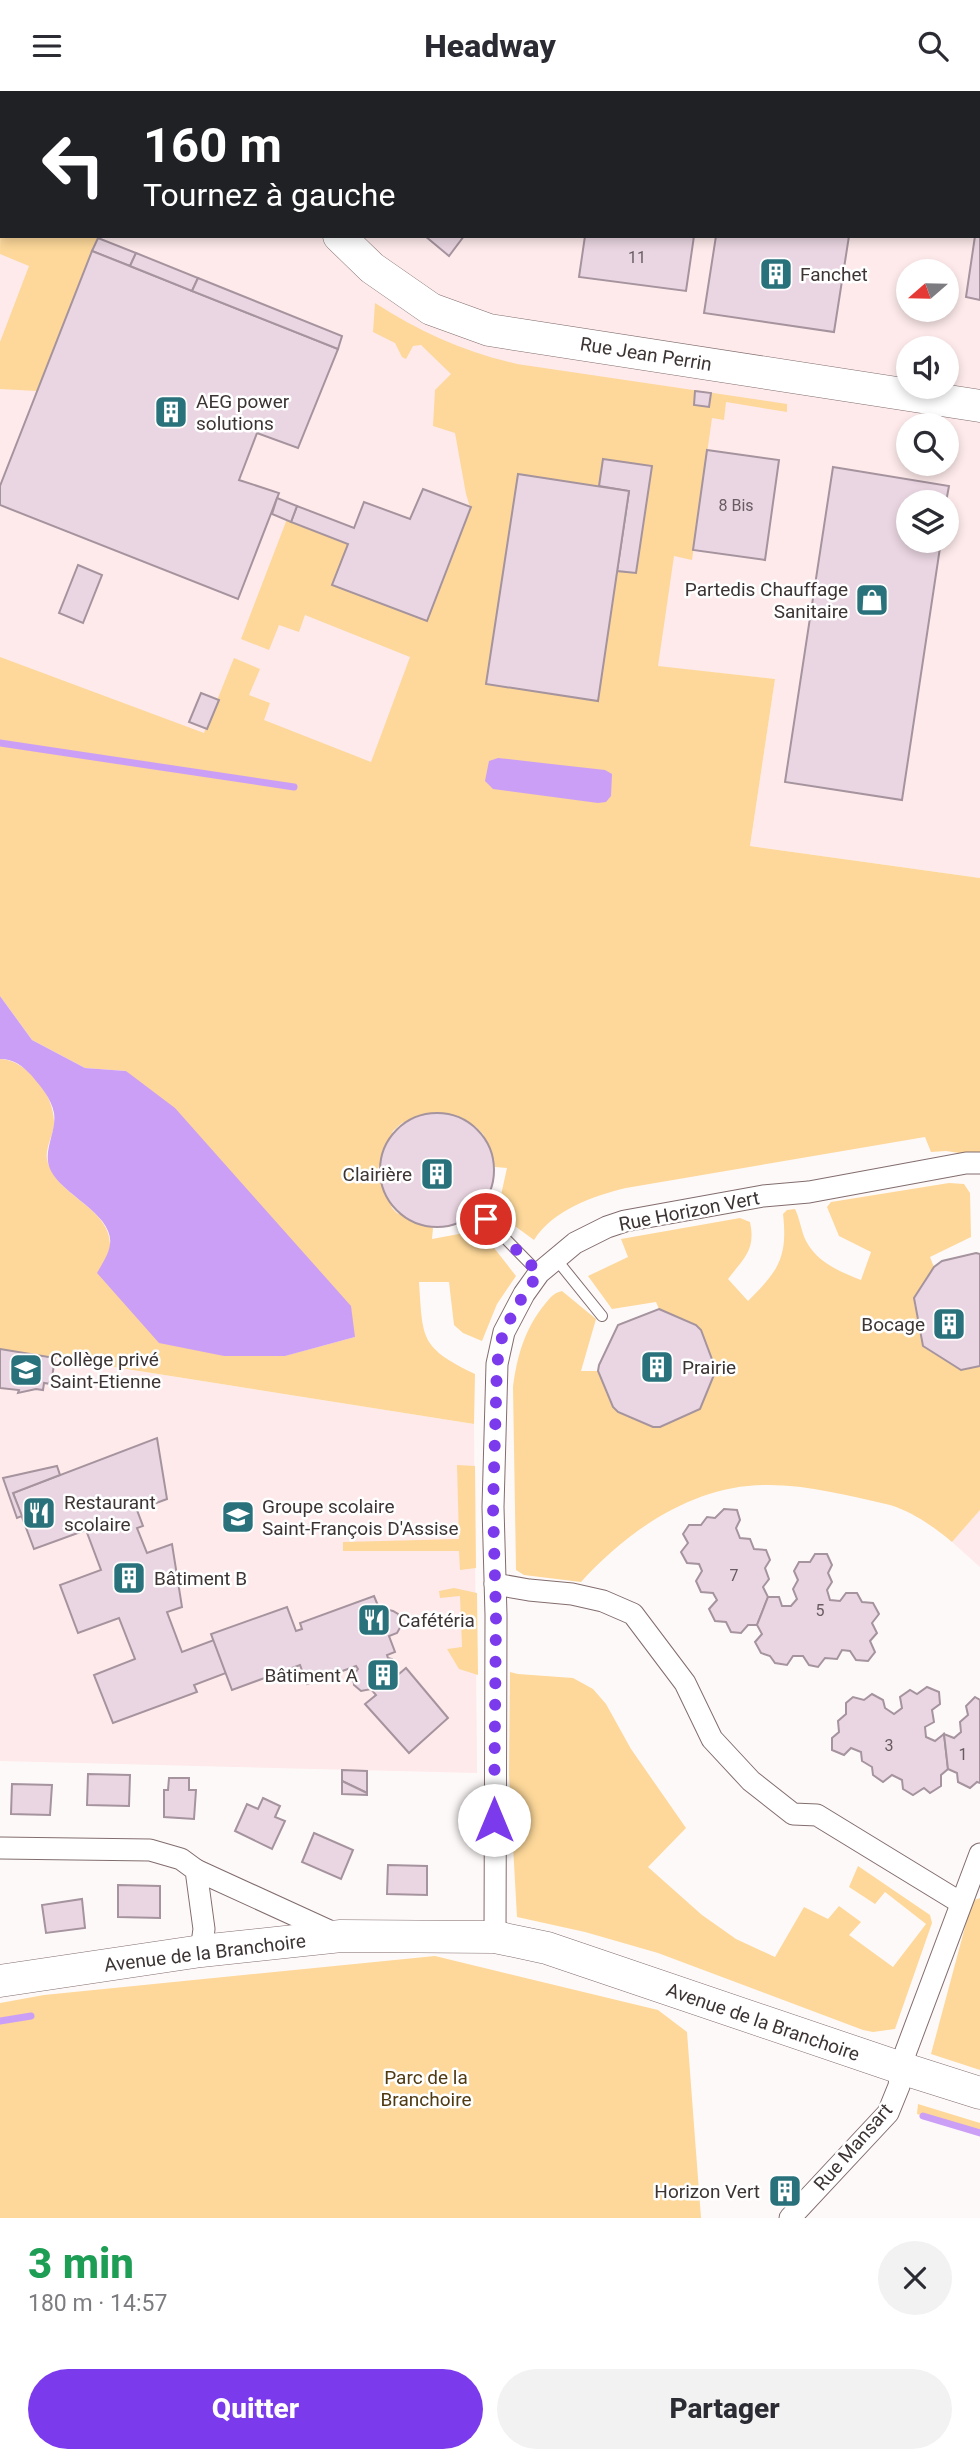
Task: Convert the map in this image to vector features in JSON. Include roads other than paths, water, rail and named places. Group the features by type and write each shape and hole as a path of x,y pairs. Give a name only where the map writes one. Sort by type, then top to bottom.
{"main road":[{"name":"Rue Jean Perrin","path":"341,238 372,268 431,309 489,330 980,406"},
{"name":"Avenue de la Branchoire","path":"0,1981 201,1951 341,1936 495,1937 547,1948 980,2093"}],"street":[{"name":"Rue Horizon Vert","path":"495,1937 493,1507 497,1364 503,1332 524,1294 539,1273 575,1243 607,1227 640,1217 763,1196 809,1192 966,1163 980,1163"},
{"path":"495,1584 529,1591 572,1594 603,1601 633,1614 684,1683 712,1739 751,1781 793,1814 817,1815 961,1903"},
{"path":"0,1848 150,1850 181,1859 196,1870 341,1936"},
{"name":"Rue Mansart","path":"790,2218 888,2113 899,2086 901,2068 980,1854"},
{"path":"196,1870 204,1929 201,1951"}],"lane":[{"path":"486,1219 539,1273"},
{"path":"556,1259 602,1315"}],"waterway":[{"path":"0,743 294,787"},
{"path":"0,2021 31,2016"},
{"path":"923,2116 980,2133"}],"place":[{"name":"Fanchet","path":"776,274"},
{"name":"AEG power solutions","path":"171,412"},
{"name":"Partedis Chauffage Sanitaire","path":"872,600"},
{"name":"Clairière","path":"437,1174"},
{"name":"Bocage","path":"949,1324"},
{"name":"Prairie","path":"657,1367"},
{"name":"Collège privé Saint-Etienne","path":"26,1370"},
{"name":"Restaurant scolaire","path":"39,1513"},
{"name":"Groupe scolaire Saint-François D'Assise","path":"238,1517"},
{"name":"Bâtiment B","path":"129,1578"},
{"name":"Cafétéria","path":"374,1620"},
{"name":"Bâtiment A","path":"383,1675"},
{"name":"Horizon Vert","path":"785,2191"}],"park label":[{"name":"Parc de la Branchoire","path":"426,2088"}]}
